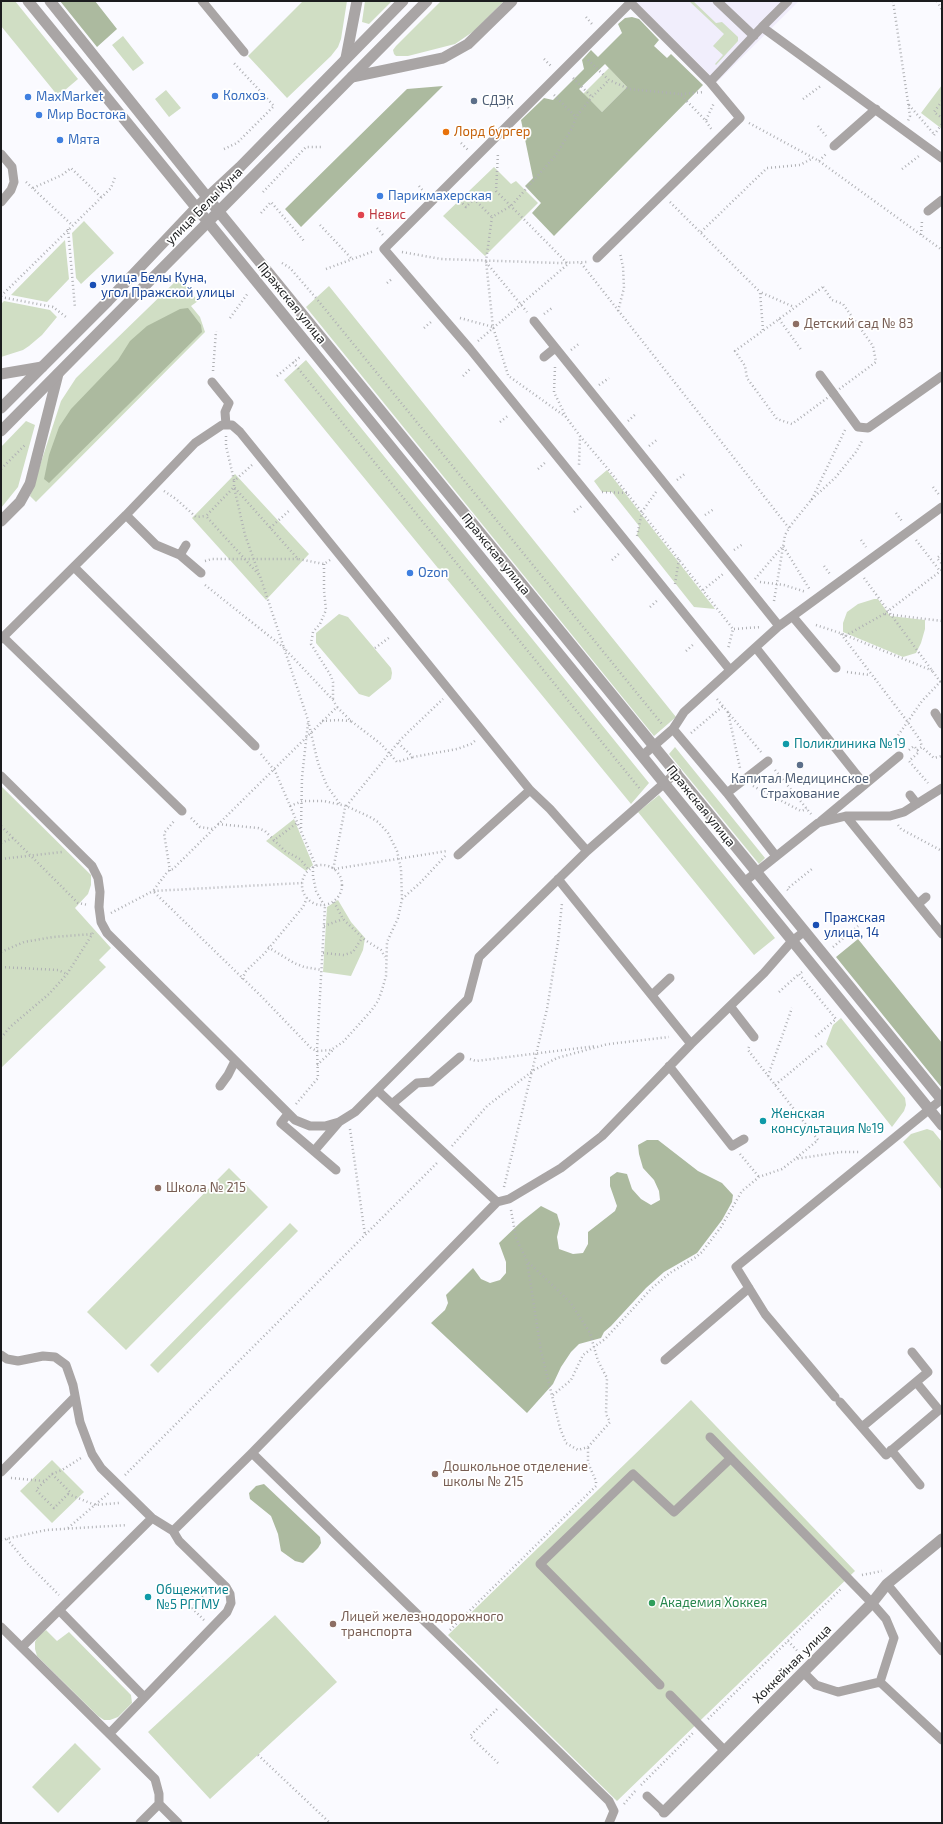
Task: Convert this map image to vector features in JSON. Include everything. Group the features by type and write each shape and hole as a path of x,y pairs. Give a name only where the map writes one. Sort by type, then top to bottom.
{"street":[{"name":"Пражская улица","path":"28,1 942,1125"},
{"name":"Пражская улица","path":"50,1 219,212 942,1099"},
{"path":"346,58 357,1"},
{"name":"улица Белы Куна","path":"1,408 196,208 403,1"},
{"name":"улица Белы Куна","path":"1,431 427,1"},
{"path":"352,77 443,58 468,44 512,1"},
{"path":"1,374 42,367"},
{"path":"1,521 20,502 30,484 58,374"},
{"name":"Хоккейная улица","path":"664,1812 872,1602 887,1584 942,1539"}],"lane":[{"path":"202,1 244,52"},
{"path":"717,1 754,36"},
{"path":"710,82 788,1"},
{"path":"597,258 740,118 719,91 629,2 499,136 384,249 440,313 513,401 727,666"},
{"path":"762,27 942,158"},
{"path":"834,146 876,109"},
{"path":"1,154 12,167 14,177 11,190 1,202"},
{"path":"928,211 942,200"},
{"path":"534,321 732,567 749,583 769,614 779,626"},
{"path":"544,357 556,348"},
{"path":"820,375 858,427 868,428 942,376"},
{"path":"212,382 228,403 226,425"},
{"path":"186,814 2,638 126,515 195,443 222,425 232,425 240,432 261,457 530,790 550,809 587,851"},
{"path":"642,756 655,745 727,666 756,648 779,626 858,570 942,507"},
{"path":"126,515 156,545 180,555 201,573"},
{"path":"180,555 186,545"},
{"path":"74,566 256,747"},
{"path":"793,617 836,668"},
{"path":"756,648 864,784"},
{"path":"934,713 942,724"},
{"path":"669,728 683,740 776,856"},
{"path":"744,882 903,754"},
{"path":"727,793 768,761"},
{"path":"1,776 92,866 98,878 101,922 107,933 288,1114 295,1120 310,1126 325,1126 339,1122 355,1112 377,1090 468,998 478,957 587,851 663,782 677,772"},
{"path":"458,855 530,790"},
{"path":"818,823 846,816 890,816 904,812 939,790"},
{"path":"910,795 917,804"},
{"path":"846,816 942,934"},
{"path":"558,879 691,1044"},
{"path":"918,904 926,897"},
{"path":"173,1531 252,1453 497,1202 509,1199 561,1168 602,1136 669,1066 764,973 792,941 805,931"},
{"path":"652,995 670,978"},
{"path":"730,1006 754,1037"},
{"path":"392,1104 417,1083 431,1082 461,1057"},
{"path":"220,1086 228,1075 235,1060"},
{"path":"669,1066 732,1146 744,1139"},
{"path":"377,1090 497,1202"},
{"path":"916,1382 939,1410 886,1455 765,1314 736,1267 875,1152 942,1099"},
{"path":"288,1114 281,1122 336,1170"},
{"path":"314,1151 339,1122"},
{"path":"665,1360 749,1288"},
{"path":"862,1427 928,1372 912,1352"},
{"path":"1,1355 8,1359 18,1361 43,1356 55,1357 66,1366 73,1385 74,1398 90,1450 101,1468 152,1518 173,1531 179,1541 219,1580 230,1594 231,1603 227,1612 110,1733"},
{"path":"1,1472 74,1398"},
{"path":"710,1437 886,1618 894,1638 880,1682"},
{"path":"891,1450 920,1485"},
{"path":"252,1453 609,1801 614,1811 609,1823"},
{"path":"660,1685 540,1564 633,1474 674,1512 731,1458"},
{"path":"22,1647 152,1518"},
{"path":"887,1584 942,1651"},
{"path":"58,1610 144,1697"},
{"path":"1,1627 155,1779 159,1794 159,1804 178,1823"},
{"path":"807,1668 816,1685 838,1692 880,1682"},
{"path":"880,1682 942,1740"},
{"path":"670,1696 724,1750"},
{"path":"647,1796 664,1812"},
{"path":"140,1823 159,1804"}],"path":[{"path":"893,1 910,116 904,130"},
{"path":"937,1 942,10"},
{"path":"580,53 609,80 628,89 680,94 719,91"},
{"path":"224,149 237,143 274,106 234,62"},
{"path":"564,69 592,97"},
{"path":"492,217 511,206 556,155 572,128 576,117 592,97 609,80"},
{"path":"546,88 576,117"},
{"path":"803,99 812,92"},
{"path":"680,94 706,120 718,139"},
{"path":"942,101 934,112 942,118"},
{"path":"909,105 934,134"},
{"path":"740,118 813,158 942,250"},
{"path":"499,136 496,191 568,264"},
{"path":"263,192 306,147 323,147"},
{"path":"701,232 767,168 800,165 813,158"},
{"path":"902,168 911,162"},
{"path":"33,188 62,175 71,168 101,197"},
{"path":"14,177 24,179 72,225"},
{"path":"1,296 111,188 115,177"},
{"path":"447,188 466,207 474,198 492,217"},
{"path":"662,194 760,292 794,307"},
{"path":"261,212 271,202 304,241"},
{"path":"492,217 486,261 493,327 508,376 513,401"},
{"path":"320,225 352,259"},
{"path":"68,229 75,308"},
{"path":"616,239 623,267 624,288 618,311"},
{"path":"326,269 379,249 441,259 486,261 568,264 581,263 597,258"},
{"path":"486,261 534,321"},
{"path":"282,263 290,268 316,298 669,728"},
{"path":"581,263 789,528"},
{"path":"470,349 493,327 568,264"},
{"path":"823,287 832,300 843,304 873,346 876,362 792,424 777,419 746,378 745,366 735,351 779,319 823,287"},
{"path":"760,292 763,330"},
{"path":"230,318 248,293"},
{"path":"1,296 53,306 66,317"},
{"path":"440,313 493,327"},
{"path":"779,319 802,351"},
{"path":"212,382 216,331"},
{"path":"556,348 554,392 566,417 733,628 727,666"},
{"path":"277,376 300,356"},
{"path":"293,362 646,797"},
{"path":"508,376 566,417"},
{"path":"812,499 846,428 852,420"},
{"path":"226,425 226,446 245,535 308,720 322,776 327,786 341,804"},
{"path":"769,614 778,584 785,535 812,499 835,478 846,465 868,428"},
{"path":"579,483 580,436"},
{"path":"1,469 31,439"},
{"path":"234,481 261,457"},
{"path":"633,551 642,512 663,481"},
{"path":"156,483 196,517 206,516 234,487"},
{"path":"234,487 298,559"},
{"path":"933,487 942,498"},
{"path":"592,499 602,492 627,493"},
{"path":"270,528 297,503"},
{"path":"206,516 260,576"},
{"path":"843,637 884,614 941,570 910,531"},
{"path":"749,583 784,546"},
{"path":"749,583 778,584 812,594 784,546"},
{"path":"193,566 212,559 298,559 324,564 338,553"},
{"path":"942,554 937,558 942,564"},
{"path":"672,599 679,559"},
{"path":"324,564 326,610 320,624 313,632 311,644 331,676 333,682 333,700"},
{"path":"703,590 732,567"},
{"path":"858,570 941,682 922,700 897,737 903,754 912,758"},
{"path":"201,573 199,580 284,647 333,700 337,707 351,722 381,744 388,754 397,762 471,744 485,734"},
{"path":"884,614 942,621"},
{"path":"793,617 846,635 933,671"},
{"path":"733,628 779,626"},
{"path":"375,648 400,629"},
{"path":"840,633 920,740 922,747 934,758 942,756"},
{"path":"836,668 870,675"},
{"path":"333,868 346,806 398,743 452,693"},
{"path":"683,740 723,706"},
{"path":"109,914 153,891 170,871 337,707"},
{"path":"301,830 301,802 308,720"},
{"path":"322,721 337,720 351,722"},
{"path":"398,743 413,757"},
{"path":"903,754 914,746 920,752 909,761 939,790"},
{"path":"256,747 273,769 301,830 315,866 313,876 316,891 325,906 317,1050 318,1078 288,1114"},
{"path":"917,750 922,747"},
{"path":"290,806 311,800 341,804 361,812 383,826 393,842 399,859 403,880 402,899 398,918 387,942 385,957 385,984 378,1001 343,1042 318,1065"},
{"path":"170,871 164,833 186,814 200,827 213,830"},
{"path":"890,816 901,829 942,851"},
{"path":"273,841 297,823"},
{"path":"218,824 258,828 265,831 273,841 285,851 300,859 309,870"},
{"path":"1,826 78,903 99,907"},
{"path":"1,842 13,838"},
{"path":"1,859 77,851"},
{"path":"333,868 341,878 342,887 340,894 334,902 325,906 315,904 307,898 303,890 302,883 304,876 315,866 326,866 333,868 450,851 420,883 402,899"},
{"path":"792,894 787,888 812,869"},
{"path":"153,891 302,883"},
{"path":"153,891 311,1048 317,1050 335,1048"},
{"path":"242,979 246,971 299,911 307,898"},
{"path":"334,902 343,919 362,938 381,950 385,957"},
{"path":"503,1192 538,1054 554,967 562,905"},
{"path":"324,926 343,919"},
{"path":"1,1038 10,1027 49,994 67,974 101,922"},
{"path":"829,941 833,947 858,926"},
{"path":"1,952 24,942 53,937 93,934"},
{"path":"323,953 344,955 353,952 362,938"},
{"path":"268,947 294,963 322,970"},
{"path":"1,967 58,970 67,974"},
{"path":"778,992 802,972"},
{"path":"799,974 836,1019 815,1037"},
{"path":"768,1076 792,1008"},
{"path":"461,1057 476,1061 670,1037"},
{"path":"553,1395 571,1380 583,1355 605,1339 652,1288 670,1273 696,1258 702,1252 721,1226 742,1191 759,1177 782,1169 818,1140 748,1050 754,1037"},
{"path":"451,1147 487,1106 534,1070 550,1061 608,1044"},
{"path":"775,1085 822,1046"},
{"path":"568,1050 568,1055"},
{"path":"350,1128 365,1235"},
{"path":"732,1146 759,1177"},
{"path":"795,1159 841,1152 875,1152"},
{"path":"68,1528 118,1486 128,1473 444,1157"},
{"path":"512,1214 516,1238 527,1261 541,1351 553,1395 554,1409 566,1444 578,1450 588,1447 610,1422 606,1414 607,1378 598,1361 590,1333 570,1302 527,1261"},
{"path":"442,1638 596,1486 596,1481 588,1463 588,1447"},
{"path":"52,1474 70,1492 54,1508 36,1490 52,1474 73,1464 90,1450"},
{"path":"9,1478 44,1481"},
{"path":"68,1494 96,1505 133,1500"},
{"path":"1,1540 34,1532 68,1528 145,1525"},
{"path":"7,1539 27,1563 67,1602"},
{"path":"624,1810 624,1802 853,1577 885,1570"},
{"path":"212,1627 192,1608 219,1580"},
{"path":"788,1641 807,1668"},
{"path":"498,1762 470,1736 502,1704"},
{"path":"258,1755 330,1823"}],"shaded area":[{"path":"635,1 799,1 717,82"}],"green space":[{"path":"1,1 15,1 78,79 58,96 1,26"},
{"path":"60,1 95,1 117,29 97,47"},
{"path":"303,1 347,1 341,39 338,47 331,56 287,98 248,56"},
{"path":"365,1 392,1 369,24 362,22"},
{"path":"441,1 504,1 474,31 455,44 408,56 396,56 393,50 396,46"},
{"path":"689,1 693,1 716,23 722,22 738,37 738,41 716,65 715,64 723,55 713,46 724,34"},
{"path":"632,17 639,19 659,40 654,46 667,58 671,54 703,85 554,236 532,213 541,203 525,186 533,178 521,120 544,98 553,100 584,69 582,60 591,50 598,57 622,33 618,24 625,18","holes":["605,64 627,87 602,112 579,89"]},
{"path":"123,36 144,63 133,71 112,45"},
{"path":"609,68 627,87 602,112 583,94"},
{"path":"942,85 942,129 921,113"},
{"path":"443,86 301,227 285,209 407,89"},
{"path":"166,90 181,108 169,117 155,99"},
{"path":"494,167 511,184 516,181 538,203 485,256 443,216"},
{"path":"84,221 114,253 81,284 76,278 72,233"},
{"path":"65,240 69,279 47,302 11,295"},
{"path":"179,278 198,301 191,306 200,317 205,332 36,502 30,496 61,401 76,378"},
{"path":"329,286 676,717 654,736 306,307"},
{"path":"4,301 50,310 57,317 42,335 29,346 23,350 1,357 1,304"},
{"path":"188,308 201,325 202,332 49,483 44,479 49,455 59,427 71,409 118,360 130,341 147,326 180,309"},
{"path":"306,360 649,783 631,804 284,380"},
{"path":"26,421 35,425 18,487 1,508 1,447"},
{"path":"607,470 715,609 694,607 637,535 639,526 612,492 602,492 594,481"},
{"path":"235,474 309,554 266,600 192,518"},
{"path":"878,599 890,616 925,620 925,629 916,653 903,657 843,632 843,623 847,612 858,604"},
{"path":"339,614 348,617 391,668 391,679 369,697 359,694 316,643 316,633"},
{"path":"675,747 765,858 759,864 669,754"},
{"path":"1,786 91,875 91,885 88,894 75,908 111,948 99,960 106,967 1,1068"},
{"path":"659,795 775,938 754,955 638,812"},
{"path":"294,819 313,865 306,871 266,841"},
{"path":"338,900 351,922 365,938 363,950 351,976 323,972 327,907"},
{"path":"858,939 942,1043 942,1088 836,957"},
{"path":"841,1018 905,1098 906,1105 904,1111 892,1127 826,1044 833,1025"},
{"path":"927,1129 933,1131 942,1142 942,1190 903,1142 911,1134"},
{"path":"647,1140 658,1140 698,1171 722,1183 733,1195 732,1202 722,1220 697,1253 664,1272 646,1288 604,1332 601,1338 579,1344 571,1352 561,1367 553,1384 527,1413 431,1323 445,1310 448,1303 446,1295 473,1268 481,1279 490,1283 500,1280 506,1273 506,1262 499,1243 521,1222 541,1206 557,1214 560,1224 557,1237 559,1249 573,1254 583,1253 588,1244 588,1232 615,1211 617,1206 610,1186 610,1177 617,1172 627,1174 632,1189 641,1199 651,1205 660,1200 659,1191 654,1180 643,1168 639,1154 638,1145"},
{"path":"229,1168 268,1207 126,1350 87,1312"},
{"path":"290,1223 298,1231 158,1373 150,1365"},
{"name":"Академия Хоккея","path":"691,1400 855,1571 617,1801 448,1635"},
{"path":"52,1460 84,1492 52,1523 20,1491"},
{"path":"264,1484 320,1537 321,1543 318,1548 303,1563 295,1561 281,1551 278,1534 271,1516 250,1499 249,1493 256,1486"},
{"path":"275,1615 337,1682 210,1799 148,1732"},
{"path":"46,1630 57,1641 69,1632 131,1695 132,1703 118,1717 110,1720 104,1720 98,1716 37,1656 35,1642 38,1636"},
{"path":"75,1743 101,1769 58,1813 32,1787"}],"place":[{"name":"Колхоз","path":"215,96"},
{"name":"MaxMarket","path":"28,97"},
{"name":"СДЭК","path":"474,101"},
{"name":"Мир Востока","path":"39,115"},
{"name":"Лорд бургер","path":"446,132"},
{"name":"Мята","path":"60,140"},
{"name":"Парикмахерская","path":"380,196"},
{"name":"Невис","path":"361,215"},
{"name":"улица Белы Куна, угол Пражской улицы","path":"93,285"},
{"name":"Детский сад № 83","path":"796,324"},
{"name":"Ozon","path":"410,573"},
{"name":"Поликлиника №19","path":"786,744"},
{"name":"Капитал Медицинское Страхование","path":"800,765"},
{"name":"Пражская улица, 14","path":"816,925"},
{"name":"Женская консультация №19","path":"763,1121"},
{"name":"Школа № 215","path":"158,1188"},
{"name":"Дошкольное отделение школы № 215","path":"435,1474"},
{"name":"Общежитие №5 РГГМУ","path":"148,1597"},
{"name":"Академия Хоккея","path":"652,1603"},
{"name":"Лицей железнодорожного транспорта","path":"333,1624"}]}
